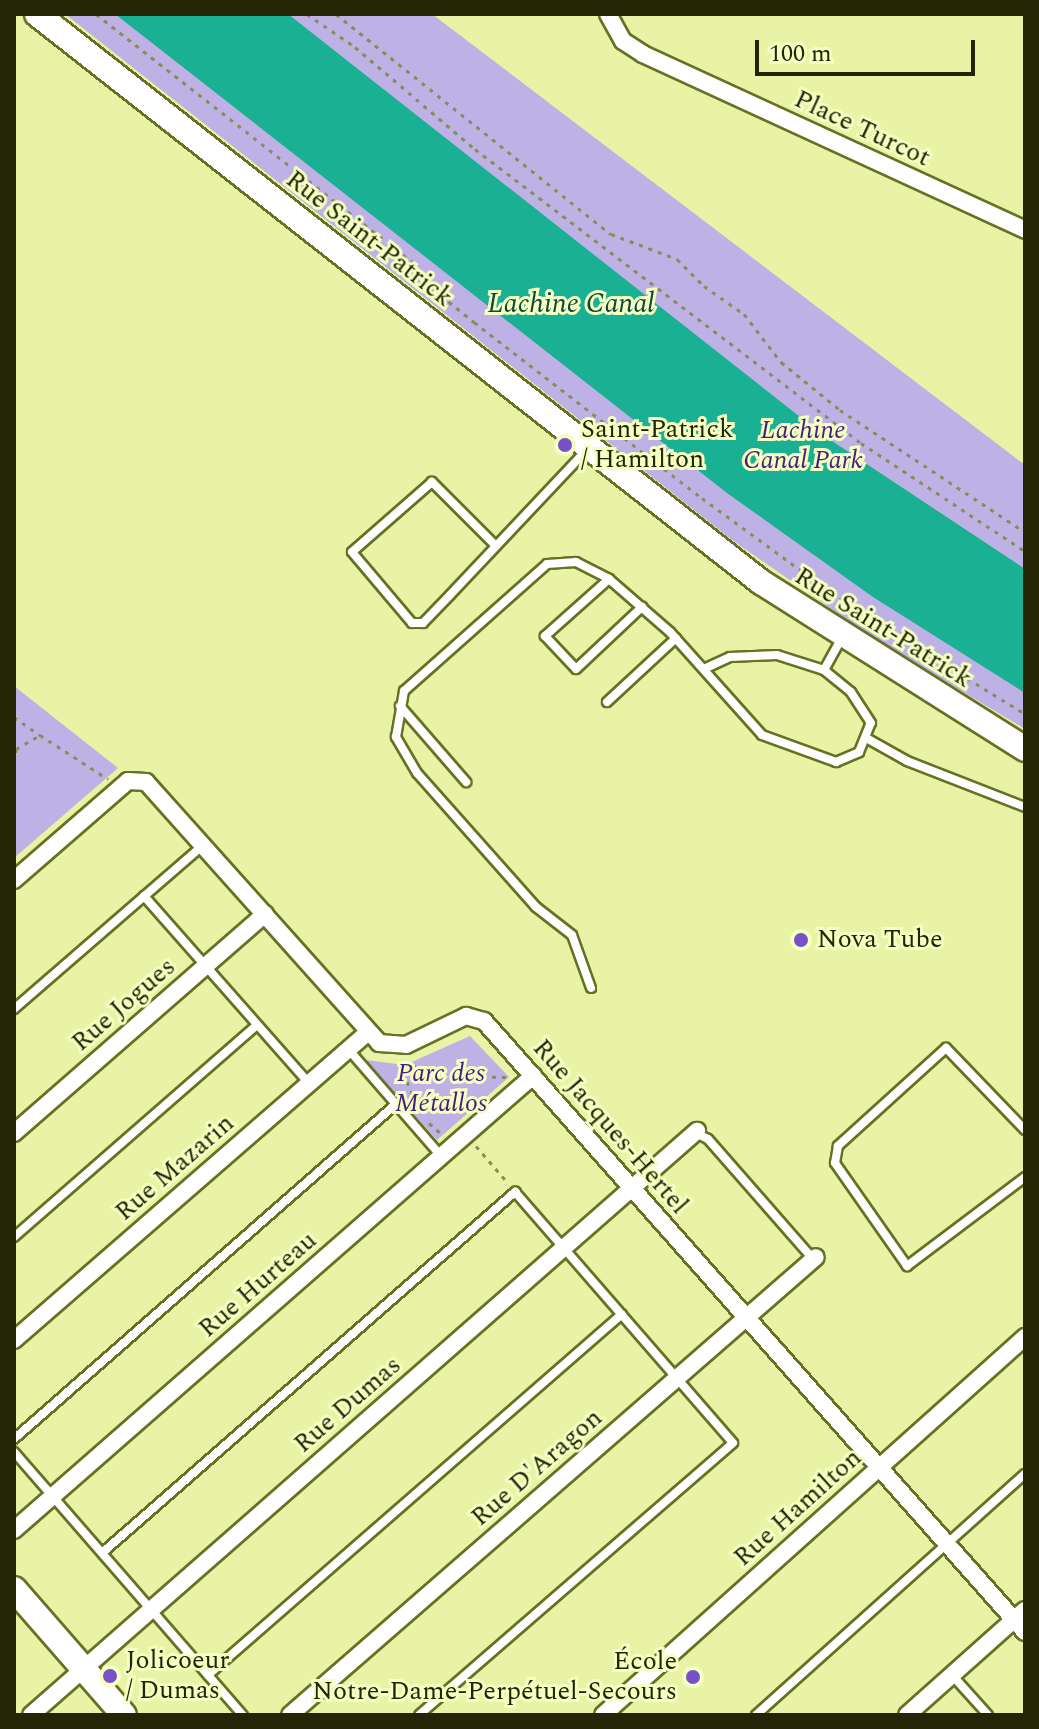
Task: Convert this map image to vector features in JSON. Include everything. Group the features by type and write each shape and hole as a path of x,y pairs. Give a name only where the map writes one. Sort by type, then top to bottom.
{"main road":[{"name":"Rue Saint-Patrick","path":"37,14 761,582 843,638 1025,749"},
{"path":"14,1589 124,1715"}],"street":[{"name":"Place Turcot","path":"608,14 623,41 643,54 1025,230"},
{"path":"14,880 115,783 135,779 146,782 368,1032"},
{"name":"Rue Jogues","path":"14,1133 265,914"},
{"name":"Rue Jacques-Hertel","path":"368,1032 392,1047 457,1019 476,1017 492,1028 745,1319 948,1545 1021,1620"},
{"name":"Rue Mazarin","path":"14,1340 368,1032"},
{"name":"Rue Hurteau","path":"14,1530 533,1076"},
{"name":"Rue Dumas","path":"31,1715 696,1132"},
{"name":"Rue D'Aragon","path":"290,1715 814,1258"},
{"name":"Rue Hamilton","path":"603,1715 1025,1337"},
{"path":"907,1715 1021,1620"}],"lane":[{"path":"496,546 432,482 352,552 417,624 496,546 586,446"},
{"path":"591,988 572,935 536,907 417,773 396,737 404,691 547,564 576,562 609,579 676,638 706,668 762,735 786,748 836,762 859,752 868,739 871,723 851,692 824,670 777,655 730,657 706,668"},
{"path":"609,579 545,636 576,669 642,607"},
{"path":"607,702 676,638"},
{"path":"824,670 843,638"},
{"path":"400,706 466,782"},
{"path":"868,739 907,761 1025,807"},
{"path":"14,1009 204,844"},
{"path":"144,896 309,1083"},
{"path":"14,1237 257,1025"},
{"path":"1025,1130 946,1048 838,1146 835,1163 907,1266 1025,1177"},
{"path":"348,1049 441,1157"},
{"path":"14,1439 396,1104"},
{"path":"696,1132 708,1139 814,1258"},
{"path":"102,1553 515,1192 733,1443 419,1715"},
{"path":"208,1675 622,1314"},
{"path":"14,1452 243,1715"},
{"path":"756,1715 1025,1474"},
{"path":"952,1675 988,1715"}],"path":[{"path":"96,14 414,263 433,289 474,322 702,498 828,591 1025,714"},
{"path":"307,14 350,43 475,149 849,434 1025,551"},
{"path":"336,14 611,234 677,259 704,286 744,314 781,362 840,410 1025,532"},
{"path":"350,43 357,32"},
{"path":"14,717 72,759 115,783"},
{"path":"14,762 15,748 40,735"},
{"path":"444,1136 414,1104 401,1063 442,1076 511,1077"},
{"path":"475,1145 515,1192"}],"green space":[{"name":"Lachine Canal Park","path":"65,14 432,14 1025,465 1025,729 876,640 732,540"},
{"path":"14,686 118,768 14,858"},
{"name":"Parc des Métallos","path":"470,1036 509,1077 437,1140 365,1060 405,1065"}],"water":[{"name":"Lachine Canal","path":"115,14 288,14 823,435 1025,569 1025,693 873,597 727,493"}],"place":[{"name":"Saint-Patrick / Hamilton","path":"565,445"},
{"name":"Nova Tube","path":"801,940"},
{"name":"Jolicoeur / Dumas","path":"110,1676"},
{"name":"École Notre-Dame-Perpétuel-Secours","path":"693,1677"}]}
